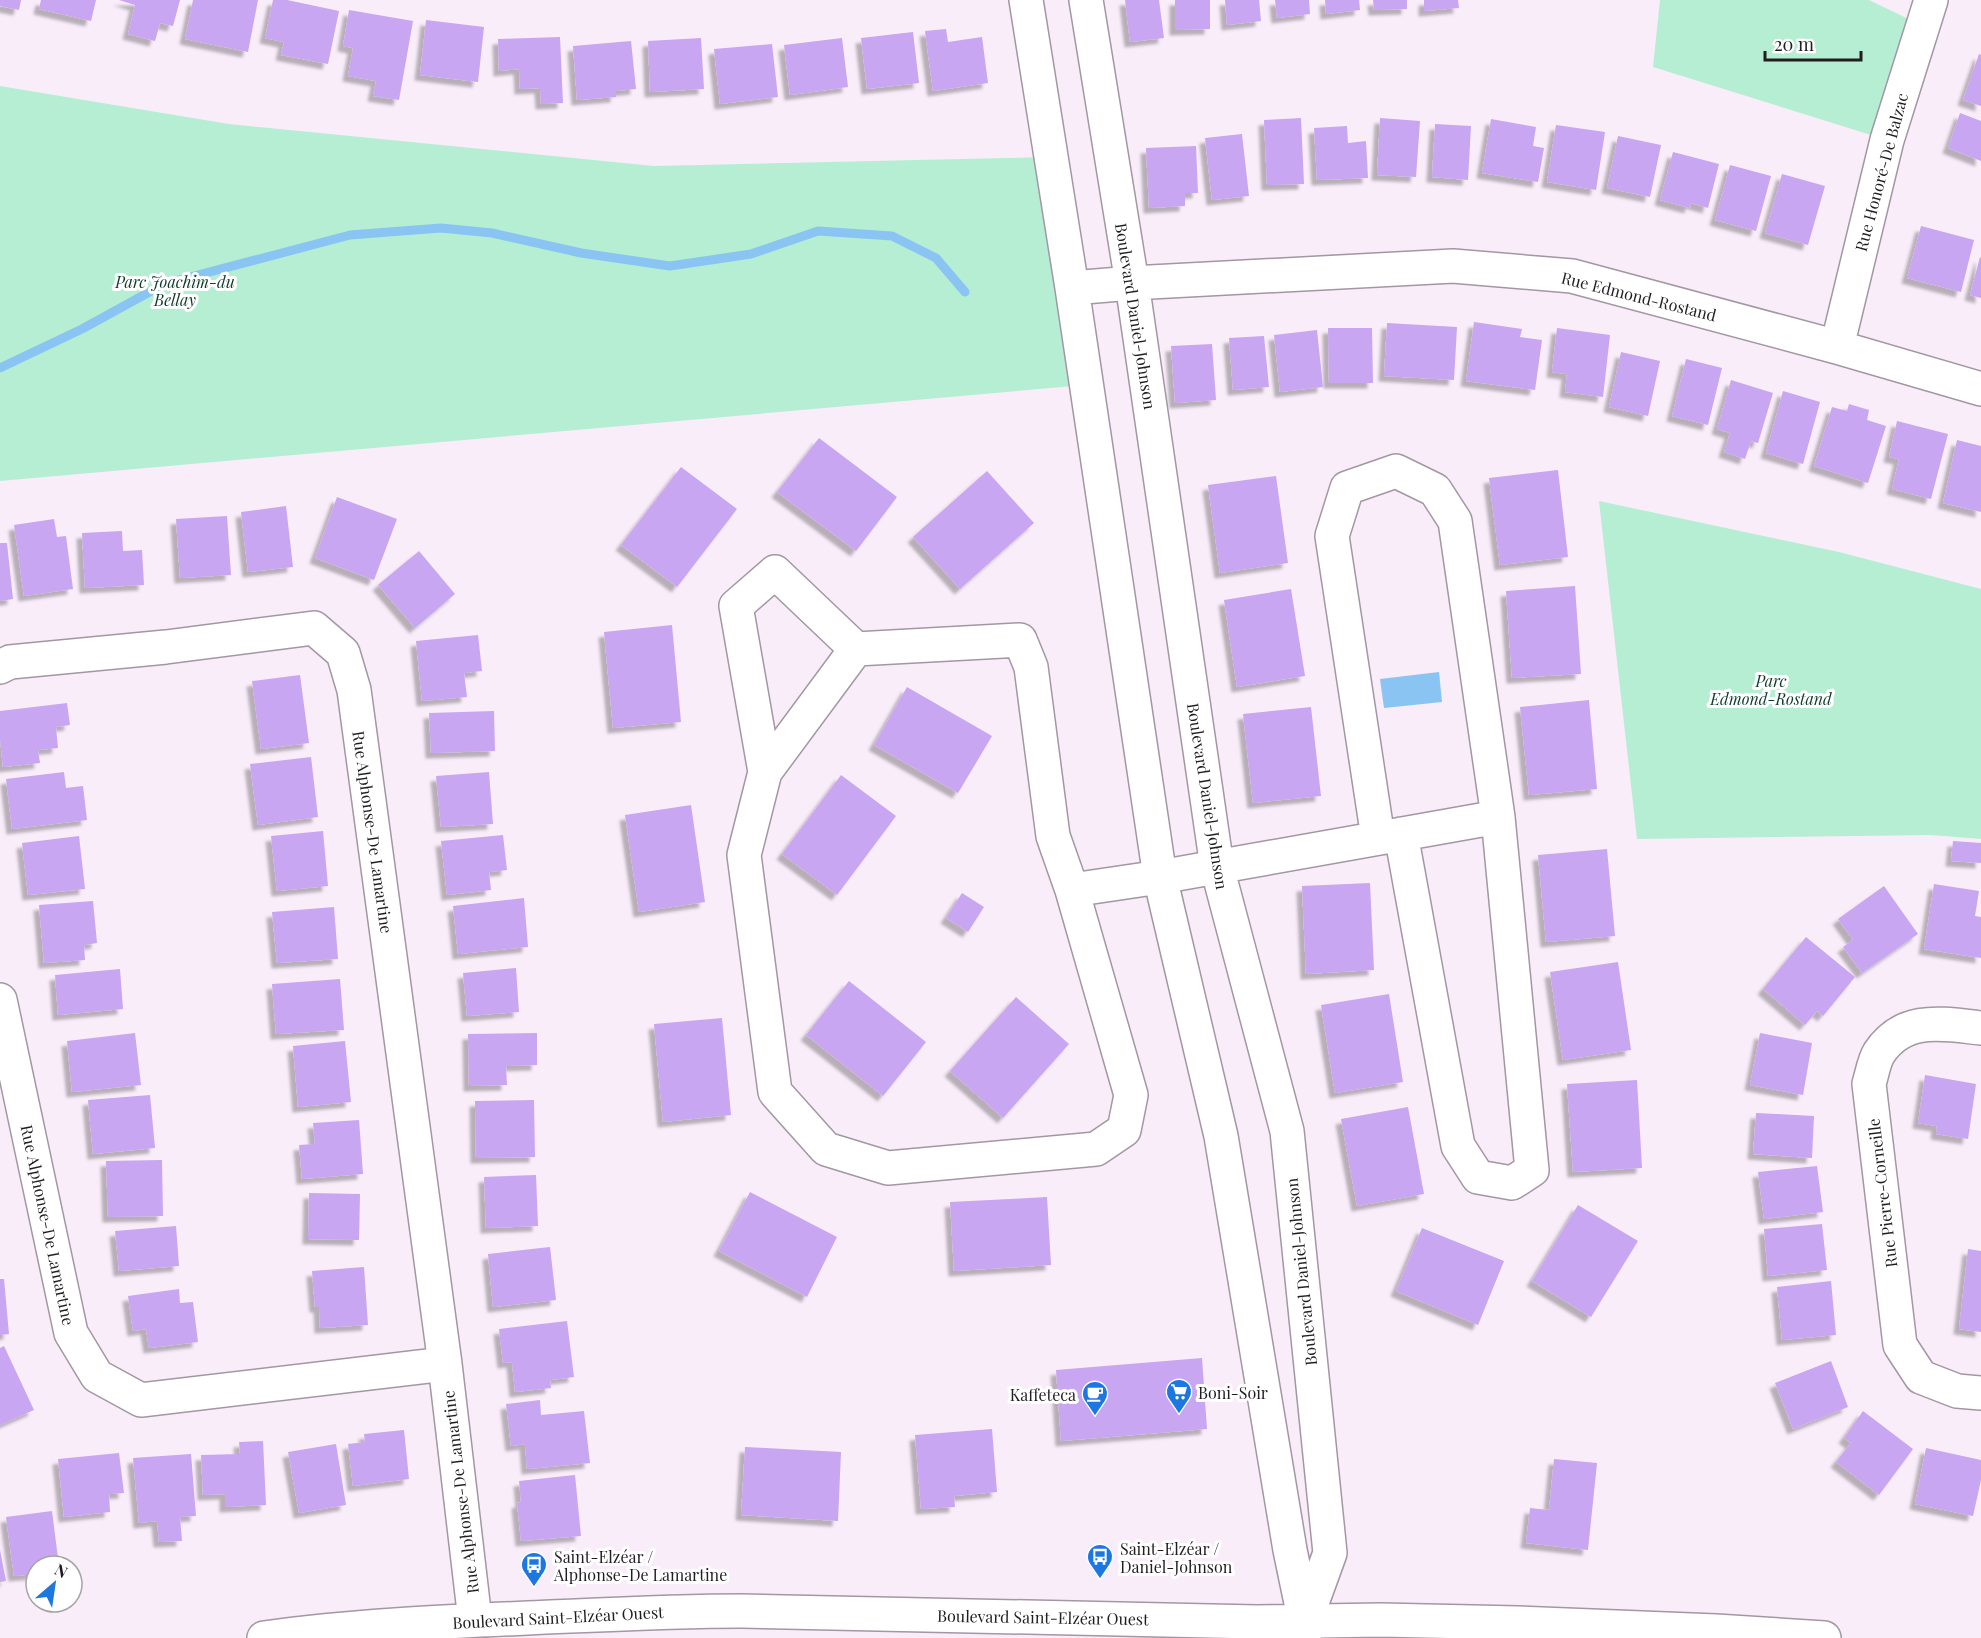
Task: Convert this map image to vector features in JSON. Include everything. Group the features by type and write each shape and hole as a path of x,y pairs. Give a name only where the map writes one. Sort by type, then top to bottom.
{"street":[{"path":"1026,0 1072,288 1160,877 1221,1136 1304,1630"},
{"name":"Boulevard Daniel-Johnson","path":"1086,0 1132,283 1217,867 1287,1131 1330,1553 1304,1630"},
{"name":"Rue Honoré-De Balzac","path":"1837,347 1887,140 1931,0"},
{"name":"Rue Edmond-Rostand","path":"1072,288 1453,266 1572,276 1837,347 1981,389"},
{"path":"1396,471 1435,490 1455,521 1498,817 1532,1170 1512,1183 1478,1177 1458,1146 1390,836 1332,536 1347,488 1396,471"},
{"path":"765,772 736,606 775,572 856,649 1020,640 1031,667 1053,836 1072,890 1131,1095 1124,1130 1096,1149 888,1168 826,1149 775,1092 744,855 765,772 856,649"},
{"name":"Rue Alphonse-De Lamartine","path":"0,667 10,662 166,647 314,628 343,653 354,690 445,1364 475,1620"},
{"path":"1072,890 1160,877 1498,817"},
{"name":"Rue Alphonse-De Lamartine","path":"0,1000 71,1334 97,1376 141,1400 445,1364"},
{"name":"Rue Pierre-Corneille","path":"1981,1028 1929,1023 1899,1032 1878,1053 1869,1084 1900,1345 1921,1377 1957,1391 1981,1393"},
{"name":"Boulevard Saint-Elzéar Ouest","path":"264,1638 342,1628 475,1620 742,1611 1304,1630 1381,1620 1518,1623 1824,1638"}],"green space":[{"path":"1660,0 1869,0 1923,26 1887,140 1653,67"},
{"name":"Parc Joachim-du Bellay","path":"0,86 229,124 654,166 1050,157 1085,385 0,481"},
{"name":"Parc Edmond-Rostand","path":"1599,501 1839,552 1981,589 1981,839 1931,835 1637,839"}],"water":[{"path":"1439,672 1442,702 1384,708 1380,679"}],"building":[{"path":"0,0 21,0 19,10 0,6"},
{"path":"41,0 96,0 91,21 39,9"},
{"path":"119,0 180,0 173,26 160,23 155,41 128,34 135,5"},
{"path":"193,0 258,0 248,52 185,39"},
{"path":"273,0 287,0 339,11 328,64 281,55 284,42 265,38"},
{"path":"1125,0 1159,0 1164,38 1130,42"},
{"path":"1175,0 1210,0 1210,29 1175,30"},
{"path":"1225,0 1259,0 1261,21 1227,25"},
{"path":"1275,0 1309,0 1310,14 1277,18"},
{"path":"1325,0 1359,0 1360,10 1326,14"},
{"path":"1373,0 1407,0 1407,9 1374,10"},
{"path":"1424,0 1458,0 1459,8 1424,11"},
{"path":"349,10 413,21 399,100 373,96 376,81 348,76 353,48 343,46"},
{"path":"426,20 484,27 478,82 420,75"},
{"path":"946,29 948,42 982,37 988,83 933,91 925,31"},
{"path":"913,32 919,83 867,89 861,38"},
{"path":"560,37 563,103 541,104 540,88 520,89 519,69 499,71 498,39"},
{"path":"701,38 704,89 650,92 648,41"},
{"path":"842,38 848,87 790,95 784,45"},
{"path":"631,41 636,89 616,91 616,97 577,100 573,46"},
{"path":"772,44 778,97 720,104 714,49"},
{"path":"1979,54 1981,55 1981,106 1963,100"},
{"path":"1960,113 1981,121 1981,161 1948,148"},
{"path":"1301,118 1304,184 1267,185 1264,120"},
{"path":"1380,118 1420,121 1416,177 1377,175"},
{"path":"1491,119 1536,127 1533,146 1544,148 1538,182 1482,173"},
{"path":"1435,124 1471,126 1468,180 1432,177"},
{"path":"1556,125 1605,132 1596,190 1547,182"},
{"path":"1347,126 1348,143 1366,141 1368,178 1317,180 1314,128"},
{"path":"1242,134 1249,196 1212,200 1205,138"},
{"path":"1618,136 1661,145 1650,197 1607,188"},
{"path":"1196,146 1198,193 1185,193 1185,206 1149,208 1146,148"},
{"path":"1673,152 1719,164 1708,208 1691,203 1690,208 1660,200"},
{"path":"1730,165 1771,176 1756,231 1715,220"},
{"path":"1782,174 1825,186 1808,245 1765,233"},
{"path":"1921,226 1974,240 1961,292 1907,278"},
{"path":"1981,258 1981,298 1970,295"},
{"path":"1474,322 1522,329 1520,337 1542,340 1535,390 1466,381"},
{"path":"1387,323 1457,327 1454,380 1384,376"},
{"path":"1328,328 1372,328 1373,383 1329,383"},
{"path":"1557,328 1610,335 1603,397 1565,392 1567,374 1552,372"},
{"path":"1317,330 1323,387 1280,392 1274,335"},
{"path":"1264,336 1269,387 1233,390 1229,338"},
{"path":"1212,344 1216,400 1175,403 1171,346"},
{"path":"1621,352 1660,361 1648,416 1609,407"},
{"path":"1686,359 1722,368 1708,425 1672,416"},
{"path":"1731,380 1773,393 1758,443 1751,441 1745,459 1724,452 1730,433 1717,429"},
{"path":"1783,391 1820,402 1803,464 1766,453"},
{"path":"1849,404 1869,410 1867,420 1886,426 1868,483 1814,466 1832,407 1847,411"},
{"path":"1897,421 1948,434 1931,499 1892,489 1899,459 1889,457"},
{"path":"819,438 897,497 856,551 777,492"},
{"path":"1957,440 1981,446 1981,512 1943,503"},
{"path":"681,467 737,509 677,587 621,545"},
{"path":"1558,470 1568,557 1500,565 1489,478"},
{"path":"987,471 1034,523 960,589 913,537"},
{"path":"1276,476 1288,563 1220,573 1208,485"},
{"path":"337,497 397,519 374,580 315,558"},
{"path":"286,506 293,567 248,572 241,512"},
{"path":"227,516 231,575 180,578 176,519"},
{"path":"54,519 57,537 66,536 73,589 24,596 14,525"},
{"path":"122,531 123,551 142,550 144,585 85,588 82,533"},
{"path":"0,543 7,543 13,599 0,601"},
{"path":"419,551 455,594 415,628 378,585"},
{"path":"1575,586 1581,674 1512,678 1506,591"},
{"path":"1291,589 1305,676 1237,687 1224,600"},
{"path":"672,625 681,722 613,728 604,632"},
{"path":"478,635 482,671 464,673 467,697 422,701 416,641"},
{"path":"300,675 309,743 261,749 252,681"},
{"path":"907,687 992,736 958,793 874,745"},
{"path":"1589,700 1597,789 1529,795 1520,707"},
{"path":"67,703 70,725 56,727 58,748 38,750 40,763 3,767 0,711"},
{"path":"1311,707 1321,796 1253,803 1243,714"},
{"path":"494,711 495,751 431,753 429,713"},
{"path":"311,757 318,817 258,825 250,764"},
{"path":"64,772 66,788 83,786 87,820 12,829 6,779"},
{"path":"489,772 493,824 441,827 436,776"},
{"path":"841,775 896,816 837,895 782,854"},
{"path":"691,805 705,902 639,912 625,815"},
{"path":"323,831 328,886 277,891 271,836"},
{"path":"503,835 507,870 489,872 491,890 447,895 441,841"},
{"path":"79,836 85,889 28,895 22,843"},
{"path":"1953,841 1981,843 1981,863 1951,861"},
{"path":"1607,849 1615,936 1546,942 1538,855"},
{"path":"1370,883 1374,970 1306,974 1302,886"},
{"path":"1934,884 1979,891 1975,916 1981,917 1981,958 1924,949"},
{"path":"1884,886 1918,934 1862,973 1843,947 1853,940 1838,919"},
{"path":"962,893 984,907 968,932 946,918"},
{"path":"524,898 528,947 458,954 453,906"},
{"path":"93,901 97,943 84,945 85,960 44,963 39,905"},
{"path":"334,907 338,959 277,963 272,912"},
{"path":"1806,937 1855,977 1823,1016 1817,1011 1805,1025 1763,989"},
{"path":"1618,962 1631,1050 1563,1060 1550,972"},
{"path":"516,968 519,1012 467,1016 463,973"},
{"path":"120,969 123,1009 58,1015 55,975"},
{"path":"340,979 344,1030 276,1034 272,984"},
{"path":"849,981 926,1042 883,1096 806,1035"},
{"path":"1389,994 1403,1082 1335,1093 1321,1005"},
{"path":"1016,997 1069,1044 1003,1118 950,1071"},
{"path":"722,1018 731,1115 663,1122 654,1024"},
{"path":"135,1033 141,1085 72,1092 67,1041"},
{"path":"537,1033 537,1065 506,1066 507,1085 469,1086 468,1034"},
{"path":"1760,1033 1812,1043 1803,1095 1750,1085"},
{"path":"345,1041 351,1102 298,1107 293,1046"},
{"path":"1925,1075 1976,1084 1968,1139 1936,1134 1937,1126 1918,1123"},
{"path":"1637,1080 1642,1168 1573,1172 1567,1084"},
{"path":"150,1095 155,1148 93,1154 88,1100"},
{"path":"534,1100 535,1157 476,1158 475,1101"},
{"path":"1408,1107 1424,1194 1357,1206 1341,1119"},
{"path":"1756,1113 1814,1116 1812,1158 1753,1154"},
{"path":"359,1120 363,1174 302,1179 299,1145 315,1144 313,1123"},
{"path":"162,1160 163,1216 108,1217 106,1161"},
{"path":"1817,1166 1823,1212 1764,1219 1758,1172"},
{"path":"536,1175 538,1226 486,1228 484,1177"},
{"path":"750,1192 837,1237 807,1297 719,1251"},
{"path":"309,1193 360,1194 359,1240 308,1239"},
{"path":"1047,1197 1051,1265 954,1271 950,1202"},
{"path":"1578,1205 1638,1241 1591,1317 1532,1281"},
{"path":"1822,1224 1827,1270 1768,1276 1764,1229"},
{"path":"176,1226 179,1266 119,1271 115,1231"},
{"path":"1422,1228 1504,1261 1478,1325 1396,1291"},
{"path":"550,1247 556,1300 493,1307 488,1254"},
{"path":"1968,1249 1981,1251 1981,1332 1959,1329"},
{"path":"364,1267 368,1325 320,1328 319,1307 315,1307 312,1271"},
{"path":"0,1279 4,1279 9,1334 0,1335"},
{"path":"1831,1281 1836,1335 1782,1340 1777,1287"},
{"path":"179,1289 180,1303 193,1302 198,1342 149,1348 146,1329 133,1331 128,1296"},
{"path":"567,1321 574,1377 550,1380 551,1388 515,1392 512,1362 503,1363 499,1329"},
{"path":"4,1346 34,1410 0,1425 0,1348"},
{"path":"1202,1358 1207,1429 1061,1441 1056,1370"},
{"path":"1831,1361 1848,1407 1793,1429 1775,1383"},
{"path":"540,1400 541,1415 584,1411 590,1463 527,1469 525,1444 511,1446 506,1404"},
{"path":"1863,1411 1913,1449 1879,1495 1836,1462 1851,1443 1844,1438"},
{"path":"992,1429 997,1492 954,1496 955,1507 921,1509 915,1435"},
{"path":"404,1430 409,1479 353,1486 348,1444 365,1442 364,1434"},
{"path":"263,1441 266,1505 225,1507 225,1494 203,1495 201,1455 240,1454 239,1442"},
{"path":"336,1444 346,1505 299,1513 288,1452"},
{"path":"745,1447 841,1452 838,1521 741,1515"},
{"path":"1926,1448 1981,1460 1981,1480 1973,1516 1915,1504"},
{"path":"119,1453 124,1493 109,1494 110,1512 64,1517 58,1459"},
{"path":"191,1454 196,1516 180,1517 182,1541 159,1542 157,1521 139,1523 133,1458"},
{"path":"1554,1459 1597,1463 1588,1550 1526,1543 1530,1508 1549,1510"},
{"path":"575,1475 581,1536 521,1541 517,1503 521,1502 519,1481"},
{"path":"52,1511 57,1554 24,1554 24,1575 14,1576 6,1517"},
{"path":"0,1550 6,1581 0,1582"}],"waterway":[{"path":"0,368 82,329 164,284 350,235 441,228 492,233 581,253 670,266 751,254 818,231 892,236 936,258 965,292"}],"place":[{"name":"Boni-Soir","path":"1179,1415"},
{"name":"Kaffeteca","path":"1095,1417"},
{"name":"Saint-Elzéar / Daniel-Johnson","path":"1100,1580"},
{"name":"Saint-Elzéar / Alphonse-De Lamartine","path":"534,1588"}]}
